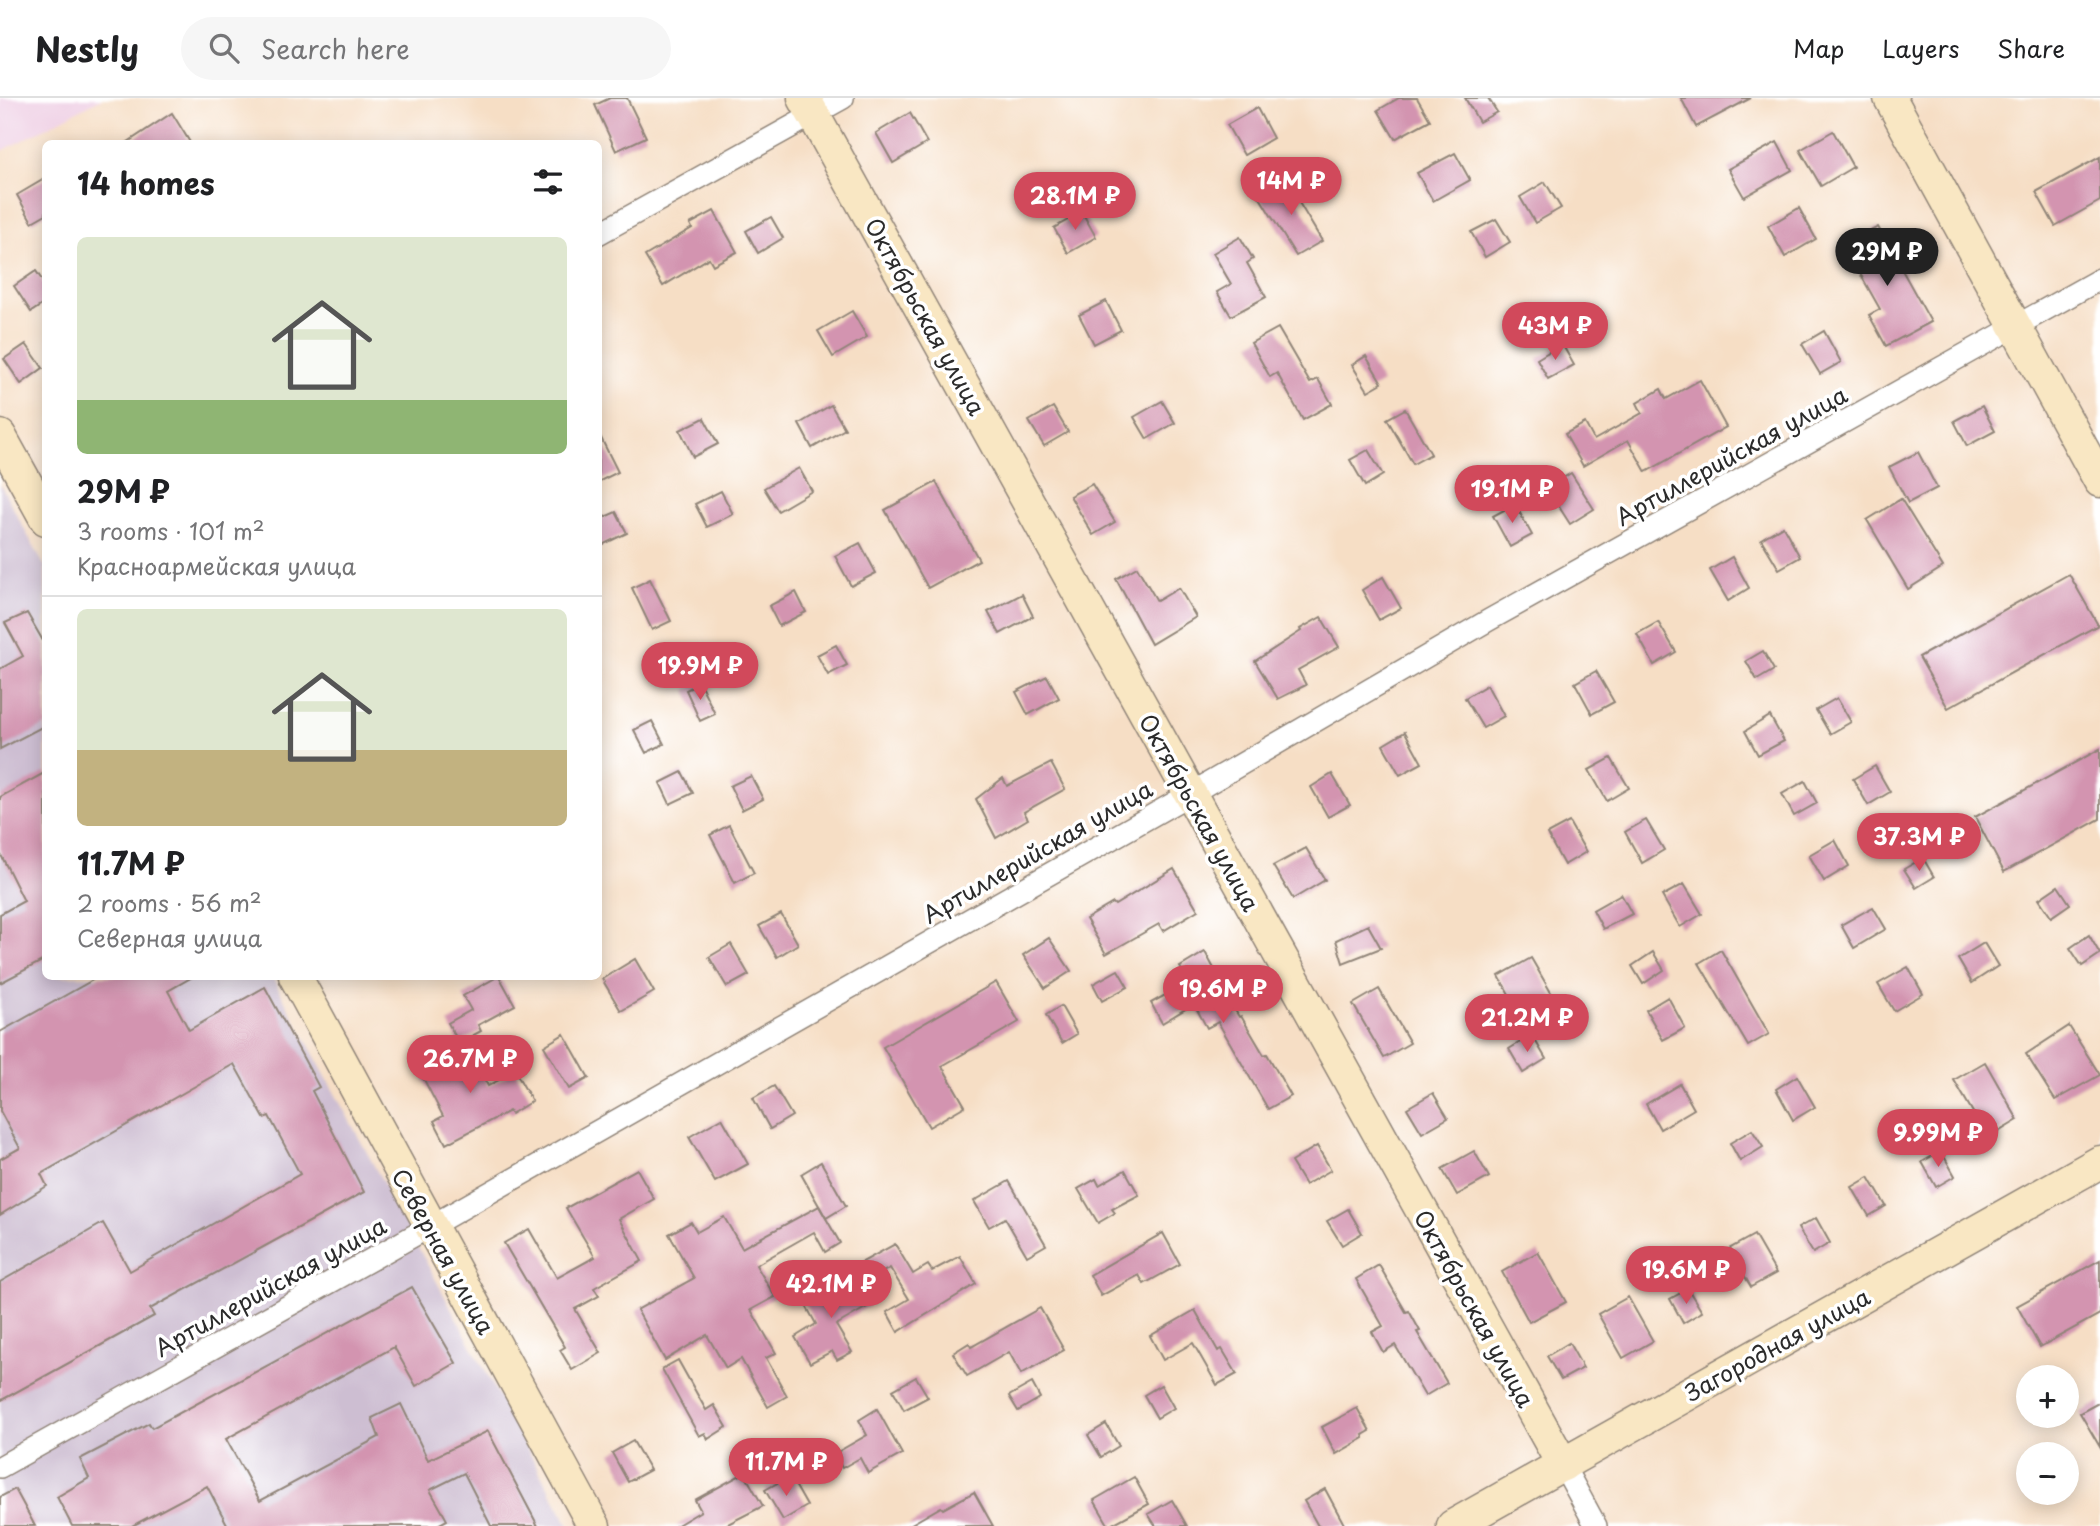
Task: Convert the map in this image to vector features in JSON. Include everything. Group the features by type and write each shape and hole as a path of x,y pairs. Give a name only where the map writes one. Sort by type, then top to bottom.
{"main road":[{"path":"1890,98 2100,481"},
{"name":"Октябрьская улица","path":"809,106 1563,1465"},
{"path":"0,436 42,512"},
{"name":"Северная улица","path":"297,980 594,1526"},
{"name":"Загородная улица","path":"1453,1526 2100,1163"}],"street":[{"path":"602,232 809,106 843,98"},
{"name":"Артиллерийская улица","path":"0,1467 431,1226 1190,794 1489,620 2100,279"},
{"name":"Октябрьская улица","path":"1563,1465 1596,1526"}],"shaded area":[{"path":"0,98 102,98 0,152"},
{"path":"0,484 42,561 42,980 274,980 569,1526 0,1526"}],"building":[{"path":"610,98 627,98 646,137 616,151 595,105"},
{"path":"1399,98 1417,98 1430,120 1395,139 1378,110"},
{"path":"1465,98 1488,98 1497,112 1479,122"},
{"path":"1681,98 1751,98 1696,127"},
{"path":"1257,108 1273,138 1244,155 1227,125"},
{"path":"172,113 189,140 131,140"},
{"path":"910,113 927,143 893,163 876,133"},
{"path":"1833,131 1853,167 1821,186 1800,150"},
{"path":"1777,142 1792,170 1744,197 1728,169"},
{"path":"1455,153 1470,180 1433,201 1417,173"},
{"path":"2100,157 2100,201 2055,226 2036,192"},
{"path":"1289,179 1300,200 1298,201 1322,241 1296,256 1259,196"},
{"path":"42,180 42,216 32,222 17,195"},
{"path":"1545,182 1561,208 1535,223 1520,197"},
{"path":"1799,208 1816,239 1785,257 1768,226"},
{"path":"714,211 737,252 713,265 709,258 663,286 645,256 692,228 690,224"},
{"path":"1082,212 1096,237 1068,253 1054,228"},
{"path":"771,217 783,238 758,253 746,231"},
{"path":"1496,219 1510,242 1485,257 1471,232"},
{"path":"1878,227 1931,322 1886,346 1869,315 1880,309 1844,245"},
{"path":"1240,237 1253,259 1247,263 1266,297 1231,316 1217,292 1231,284 1213,253"},
{"path":"36,271 42,280 42,305 31,312 14,286"},
{"path":"1106,301 1121,330 1094,344 1079,315"},
{"path":"852,311 867,337 833,357 818,331"},
{"path":"1278,328 1310,383 1318,379 1332,404 1303,420 1277,373 1270,377 1251,343"},
{"path":"1824,331 1841,362 1820,374 1802,344"},
{"path":"26,344 42,369 21,384 4,359"},
{"path":"1562,344 1574,365 1548,379 1537,359"},
{"path":"1366,356 1382,383 1368,391 1352,365"},
{"path":"1700,380 1726,427 1646,472 1628,440 1583,466 1565,434 1585,423 1594,440 1642,413 1637,403 1661,389 1666,399"},
{"path":"1162,401 1175,423 1147,439 1134,417"},
{"path":"831,405 845,429 812,448 799,424"},
{"path":"1982,406 1995,431 1967,446 1954,421"},
{"path":"1053,407 1068,432 1044,446 1029,421"},
{"path":"1405,409 1431,454 1413,464 1387,419"},
{"path":"704,418 718,444 693,457 680,430"},
{"path":"602,440 618,472 602,480"},
{"path":"1368,450 1383,475 1365,486 1350,460"},
{"path":"1918,452 1937,488 1908,503 1889,467"},
{"path":"799,468 812,491 778,511 764,488"},
{"path":"1571,473 1594,509 1570,524 1547,488"},
{"path":"936,482 979,560 928,588 885,510"},
{"path":"1092,484 1115,522 1093,535 1070,496"},
{"path":"721,491 733,514 707,527 695,504"},
{"path":"1901,499 1943,567 1908,589 1867,520"},
{"path":"1515,504 1532,535 1510,547 1493,516"},
{"path":"616,512 627,533 602,545 602,518"},
{"path":"1783,526 1800,557 1779,569 1761,539"},
{"path":"860,543 876,573 851,586 835,556"},
{"path":"1732,557 1749,588 1728,601 1710,570"},
{"path":"1137,567 1157,601 1179,588 1196,617 1151,644 1116,579"},
{"path":"2069,574 2098,625 1948,708 1919,657"},
{"path":"1383,577 1401,608 1379,620 1362,590"},
{"path":"650,579 671,621 652,630 632,588"},
{"path":"796,592 806,612 779,626 769,606"},
{"path":"1022,594 1033,616 1000,634 988,612"},
{"path":"27,613 42,639 42,727 0,749 0,669 23,656 5,623"},
{"path":"1321,617 1339,647 1298,670 1306,685 1278,699 1255,661"},
{"path":"1658,622 1676,652 1654,665 1637,634"},
{"path":"836,645 847,665 828,675 817,655"},
{"path":"1763,651 1774,670 1757,680 1746,661"},
{"path":"1596,671 1614,702 1592,714 1575,683"},
{"path":"1047,676 1059,698 1028,715 1016,692"},
{"path":"700,683 715,714 700,721 686,690"},
{"path":"1487,685 1504,716 1483,728 1465,698"},
{"path":"1837,698 1851,722 1830,734 1816,710"},
{"path":"1770,716 1784,741 1758,755 1745,731"},
{"path":"652,721 664,744 646,753 634,730"},
{"path":"1405,732 1422,763 1400,775 1383,745"},
{"path":"2100,749 2100,819 2004,872 1975,817"},
{"path":"1611,758 1629,788 1607,801 1589,770"},
{"path":"1051,763 1065,789 1024,812 1028,819 996,838 976,799 1003,778 1007,786"},
{"path":"1875,766 1890,792 1868,805 1853,779"},
{"path":"682,772 693,793 670,804 660,783"},
{"path":"42,774 42,961 0,983 0,914 24,901 0,853 0,797"},
{"path":"1332,774 1350,805 1328,817 1311,787"},
{"path":"751,776 763,799 742,810 730,786"},
{"path":"1805,781 1817,803 1794,816 1782,794"},
{"path":"1646,820 1664,850 1642,863 1625,832"},
{"path":"1569,822 1586,852 1564,865 1547,834"},
{"path":"729,825 754,873 735,883 710,835"},
{"path":"1835,840 1849,866 1824,881 1809,855"},
{"path":"1306,848 1325,880 1293,899 1273,866"},
{"path":"1923,858 1934,877 1916,888 1904,869"},
{"path":"1174,869 1198,910 1163,931 1159,924 1106,954 1086,919 1113,903 1115,905"},
{"path":"1684,884 1702,914 1680,927 1662,896"},
{"path":"2058,886 2070,904 2051,917 2039,899"},
{"path":"1621,894 1632,914 1603,929 1593,910"},
{"path":"1873,907 1886,929 1854,948 1841,925"},
{"path":"781,914 798,944 777,957 759,926"},
{"path":"1368,925 1381,948 1343,963 1336,940"},
{"path":"2089,935 2100,954 2082,966 2070,948"},
{"path":"1049,938 1071,971 1045,988 1023,955"},
{"path":"1984,943 1998,966 1972,983 1958,959"},
{"path":"731,944 749,975 727,987 709,957"},
{"path":"1721,950 1769,1034 1748,1046 1699,963"},
{"path":"1205,952 1239,1017 1241,1016 1264,1055 1267,1054 1291,1096 1268,1109 1218,1022 1207,1028 1194,1004 1162,1023 1151,1003 1189,982 1180,967"},
{"path":"1653,952 1664,970 1643,984 1632,966"},
{"path":"1531,958 1564,1015 1531,1034 1499,976"},
{"path":"635,959 654,992 621,1011 602,979"},
{"path":"1908,967 1923,994 1894,1011 1878,984"},
{"path":"1118,970 1128,987 1102,1001 1093,984"},
{"path":"93,980 187,980 168,991 189,1030 265,987 319,1087 312,1091 364,1192 150,1309 154,1316 0,1401 0,1282 103,1223 130,1271 300,1174 269,1116 264,1118 234,1064 41,1174 47,1186 0,1215 0,1159 20,1148 0,1111 0,1032"},
{"path":"492,980 501,980 515,1005 478,1025 481,1031 459,1043 448,1023 471,1010 463,996"},
{"path":"996,982 1019,1022 942,1066 965,1106 929,1127 883,1047"},
{"path":"1379,989 1410,1043 1384,1058 1353,1004"},
{"path":"1668,997 1685,1028 1663,1040 1646,1010"},
{"path":"1061,1006 1077,1034 1062,1043 1046,1015"},
{"path":"2069,1026 2100,1075 2055,1100 2026,1054"},
{"path":"564,1034 589,1078 569,1089 544,1046"},
{"path":"1532,1035 1546,1059 1523,1073 1509,1049"},
{"path":"468,1047 488,1086 515,1071 532,1101 511,1114 509,1111 446,1144 434,1121 443,1116 420,1072"},
{"path":"1985,1062 2018,1120 1988,1138 1954,1080"},
{"path":"1797,1076 1815,1107 1793,1120 1776,1089"},
{"path":"1680,1084 1694,1109 1660,1129 1646,1104"},
{"path":"774,1086 792,1116 770,1129 753,1098"},
{"path":"1433,1093 1448,1118 1422,1133 1407,1108"},
{"path":"722,1118 748,1164 715,1182 689,1137"},
{"path":"1752,1130 1763,1147 1740,1161 1730,1143"},
{"path":"1317,1146 1331,1170 1305,1185 1291,1162"},
{"path":"1474,1151 1489,1177 1457,1195 1442,1169"},
{"path":"1941,1151 1955,1176 1936,1187 1922,1162"},
{"path":"821,1162 846,1206 826,1218 801,1174"},
{"path":"637,1169 654,1199 619,1219 642,1261 594,1288 599,1296 575,1309 601,1353 572,1370 560,1350 565,1347 504,1243 529,1229 557,1278 595,1257 566,1208"},
{"path":"1125,1170 1139,1195 1112,1209 1115,1213 1098,1223 1078,1189 1096,1179 1099,1185"},
{"path":"1869,1177 1886,1206 1869,1216 1852,1187"},
{"path":"1009,1181 1046,1245 1027,1256 1005,1218 989,1227 974,1201"},
{"path":"819,1206 840,1243 825,1252 814,1232 756,1265 775,1297 751,1310 776,1353 766,1358 787,1396 768,1407 741,1359 726,1368 707,1335 665,1360 637,1310 694,1278 669,1234 691,1222 697,1232 724,1217 742,1248"},
{"path":"1348,1209 1362,1233 1342,1245 1327,1221"},
{"path":"1816,1218 1830,1243 1813,1253 1798,1228"},
{"path":"1163,1233 1180,1264 1144,1284 1139,1275 1101,1296 1090,1275"},
{"path":"1754,1235 1776,1273 1751,1287 1729,1249"},
{"path":"895,1244 913,1274 928,1265 932,1271 960,1256 976,1284 898,1332 887,1312 909,1299 890,1268 865,1282 855,1266"},
{"path":"1538,1252 1566,1302 1529,1322 1502,1272"},
{"path":"2100,1260 2100,1314 2040,1347 2017,1306"},
{"path":"1379,1265 1406,1312 1409,1311 1420,1331 1417,1332 1447,1383 1425,1396 1395,1345 1383,1352 1372,1332 1383,1326 1356,1279"},
{"path":"851,1275 869,1306 836,1325 852,1352 837,1360 832,1351 810,1363 795,1337 816,1324 804,1302"},
{"path":"412,1287 456,1363 416,1386 394,1347 226,1439 260,1501 379,1437 372,1418 401,1404 428,1460 488,1431 538,1526 491,1526 464,1473 430,1490 447,1520 436,1526 228,1526 207,1486 132,1526 72,1526 57,1497 89,1478 80,1459 149,1423 152,1428"},
{"path":"1688,1289 1702,1312 1683,1323 1670,1299"},
{"path":"1628,1297 1653,1341 1623,1358 1598,1314"},
{"path":"1040,1308 1064,1350 1021,1374 1009,1352 967,1376 953,1353 969,1343 971,1347"},
{"path":"1195,1310 1218,1351 1222,1349 1237,1374 1217,1385 1193,1343 1163,1360 1150,1336"},
{"path":"1569,1343 1583,1368 1561,1380 1547,1356"},
{"path":"678,1360 706,1410 714,1405 727,1427 708,1439 705,1433 699,1436 662,1369"},
{"path":"916,1377 928,1397 904,1410 893,1390"},
{"path":"1032,1383 1040,1398 1018,1411 1009,1396"},
{"path":"1161,1385 1174,1408 1157,1418 1144,1395"},
{"path":"2100,1402 2100,1447 2080,1413"},
{"path":"1357,1408 1370,1431 1363,1435 1364,1438 1336,1454 1322,1427"},
{"path":"877,1409 902,1454 868,1473 860,1458 842,1468 834,1454 867,1435 859,1420"},
{"path":"1106,1424 1119,1446 1101,1457 1088,1435"},
{"path":"811,1439 825,1464 805,1475 791,1450"},
{"path":"633,1441 650,1470 628,1482 612,1453"},
{"path":"744,1473 763,1506 724,1526 676,1526 701,1511 695,1500"},
{"path":"790,1476 807,1506 783,1520 765,1490"},
{"path":"1134,1477 1149,1504 1109,1526 1094,1500"},
{"path":"15,1489 35,1526 0,1526 0,1497"},
{"path":"1325,1489 1345,1526 1318,1526 1304,1501"},
{"path":"974,1492 993,1526 908,1526 941,1507 943,1509"},
{"path":"1172,1500 1187,1526 1156,1526 1148,1514"}]}
